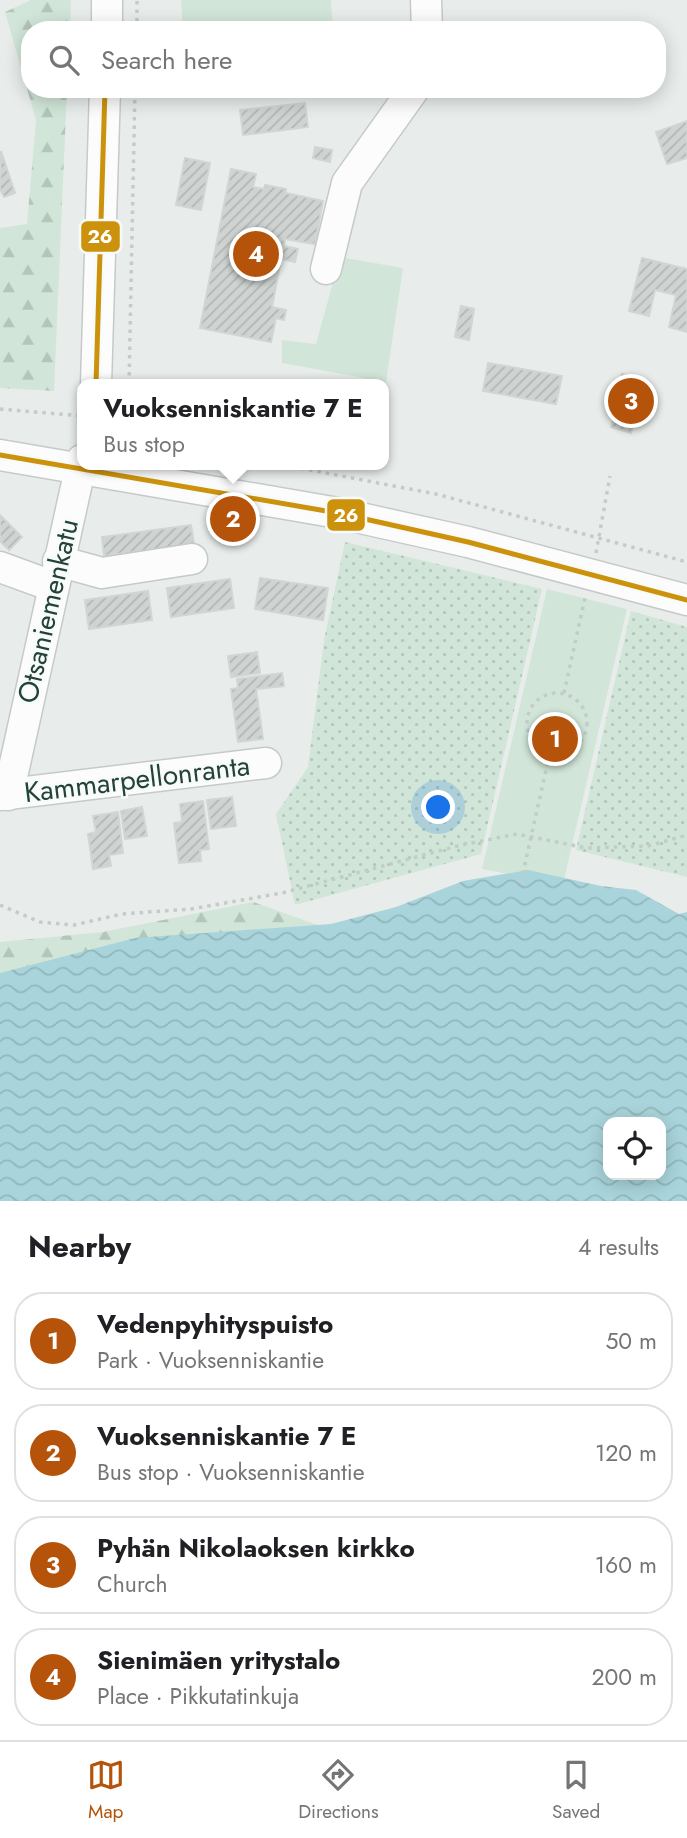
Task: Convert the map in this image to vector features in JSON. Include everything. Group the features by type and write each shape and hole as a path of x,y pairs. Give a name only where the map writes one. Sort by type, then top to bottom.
{"street":[{"path":"107,0 107,21"},
{"path":"426,0 427,21"},
{"path":"96,379 105,98"},
{"path":"326,269 347,183 408,98"},
{"path":"0,455 77,464"},
{"name":"Otsaniemenkatu","path":"4,795 80,470"},
{"path":"112,470 351,516 468,542 687,600"},
{"path":"0,567 55,574 102,573 192,559"},
{"name":"Kammarpellonranta","path":"4,795 266,763"}],"path":[{"path":"137,21 138,0"},
{"path":"130,379 135,98"},
{"path":"0,409 77,416"},
{"path":"310,470 436,494 600,536 687,562"},
{"path":"595,560 610,476"},
{"path":"564,694 585,601"},
{"path":"553,693 564,694 580,703 585,711 587,730 577,746 559,753 550,752 533,741 527,722 535,702 553,693"},
{"path":"521,882 550,752"},
{"path":"0,905 40,922 74,925 111,915 191,909 282,893 461,845 517,834 586,848 648,846 687,835"}],"green space":[{"path":"31,0 71,0 70,21 21,21 21,68 5,12"},
{"path":"181,0 331,0 332,21 182,21"},
{"path":"30,98 67,98 54,391 0,388 0,228 27,224 36,120"},
{"path":"340,257 403,268 386,379 370,379 282,363 282,340 316,344"},
{"path":"345,542 542,589 481,854 295,905 276,814 308,767 324,640"},
{"path":"547,589 627,609 563,884 482,869"},
{"path":"631,611 687,627 687,877 576,850"},
{"path":"253,902 343,934 0,978 0,942 103,932"}],"water":[{"path":"528,870 601,886 636,890 679,914 687,912 687,1201 0,1201 0,973 135,938 331,924 396,907 463,881"}],"building":[{"path":"305,103 308,127 243,135 240,110"},
{"path":"687,121 687,158 667,164 656,132"},
{"path":"315,147 332,150 330,162 313,158"},
{"path":"1,151 15,193 4,197 0,189"},
{"path":"185,158 210,163 201,210 176,205"},
{"path":"231,169 256,174 253,187 264,189 265,185 286,189 286,193 323,201 315,244 285,239 284,246 298,249 295,262 281,259 272,307 286,310 284,320 276,318 271,342 200,328"},
{"path":"642,258 687,269 687,332 669,327 676,295 655,290 649,316 629,311"},
{"path":"461,306 474,309 469,340 455,337"},
{"path":"488,363 562,376 556,404 483,391"},
{"path":"622,374 650,383 647,394 654,396 650,411 638,408 631,433 611,427 616,409 608,406"},
{"path":"0,515 22,537 9,550 0,541"},
{"path":"191,525 194,544 104,556 102,537"},
{"path":"260,578 328,588 323,620 255,609"},
{"path":"230,579 234,608 171,617 167,588"},
{"path":"148,591 152,620 89,629 85,600"},
{"path":"257,652 260,673 231,677 228,656"},
{"path":"282,673 284,686 256,689 263,739 238,742 231,689 238,688 237,679"},
{"path":"232,797 236,826 211,829 207,800"},
{"path":"203,801 209,849 200,850 201,861 179,863 174,823 182,822 180,804"},
{"path":"142,807 147,836 125,839 121,811"},
{"path":"118,812 123,853 109,855 111,866 93,869 88,834 96,832 93,816"}],"transit line":[{"name":"26","path":"96,379 105,98"},
{"name":"26","path":"0,455 77,468"},
{"name":"26","path":"87,470 338,513 468,542 687,600"}],"place":[{"name":"Sienimäen yritystalo","path":"256,254"},
{"name":"Pyhän Nikolaoksen kirkko","path":"631,401"},
{"name":"Vuoksenniskantie 7 E","path":"233,519"},
{"name":"Vedenpyhityspuisto","path":"555,739"}]}
